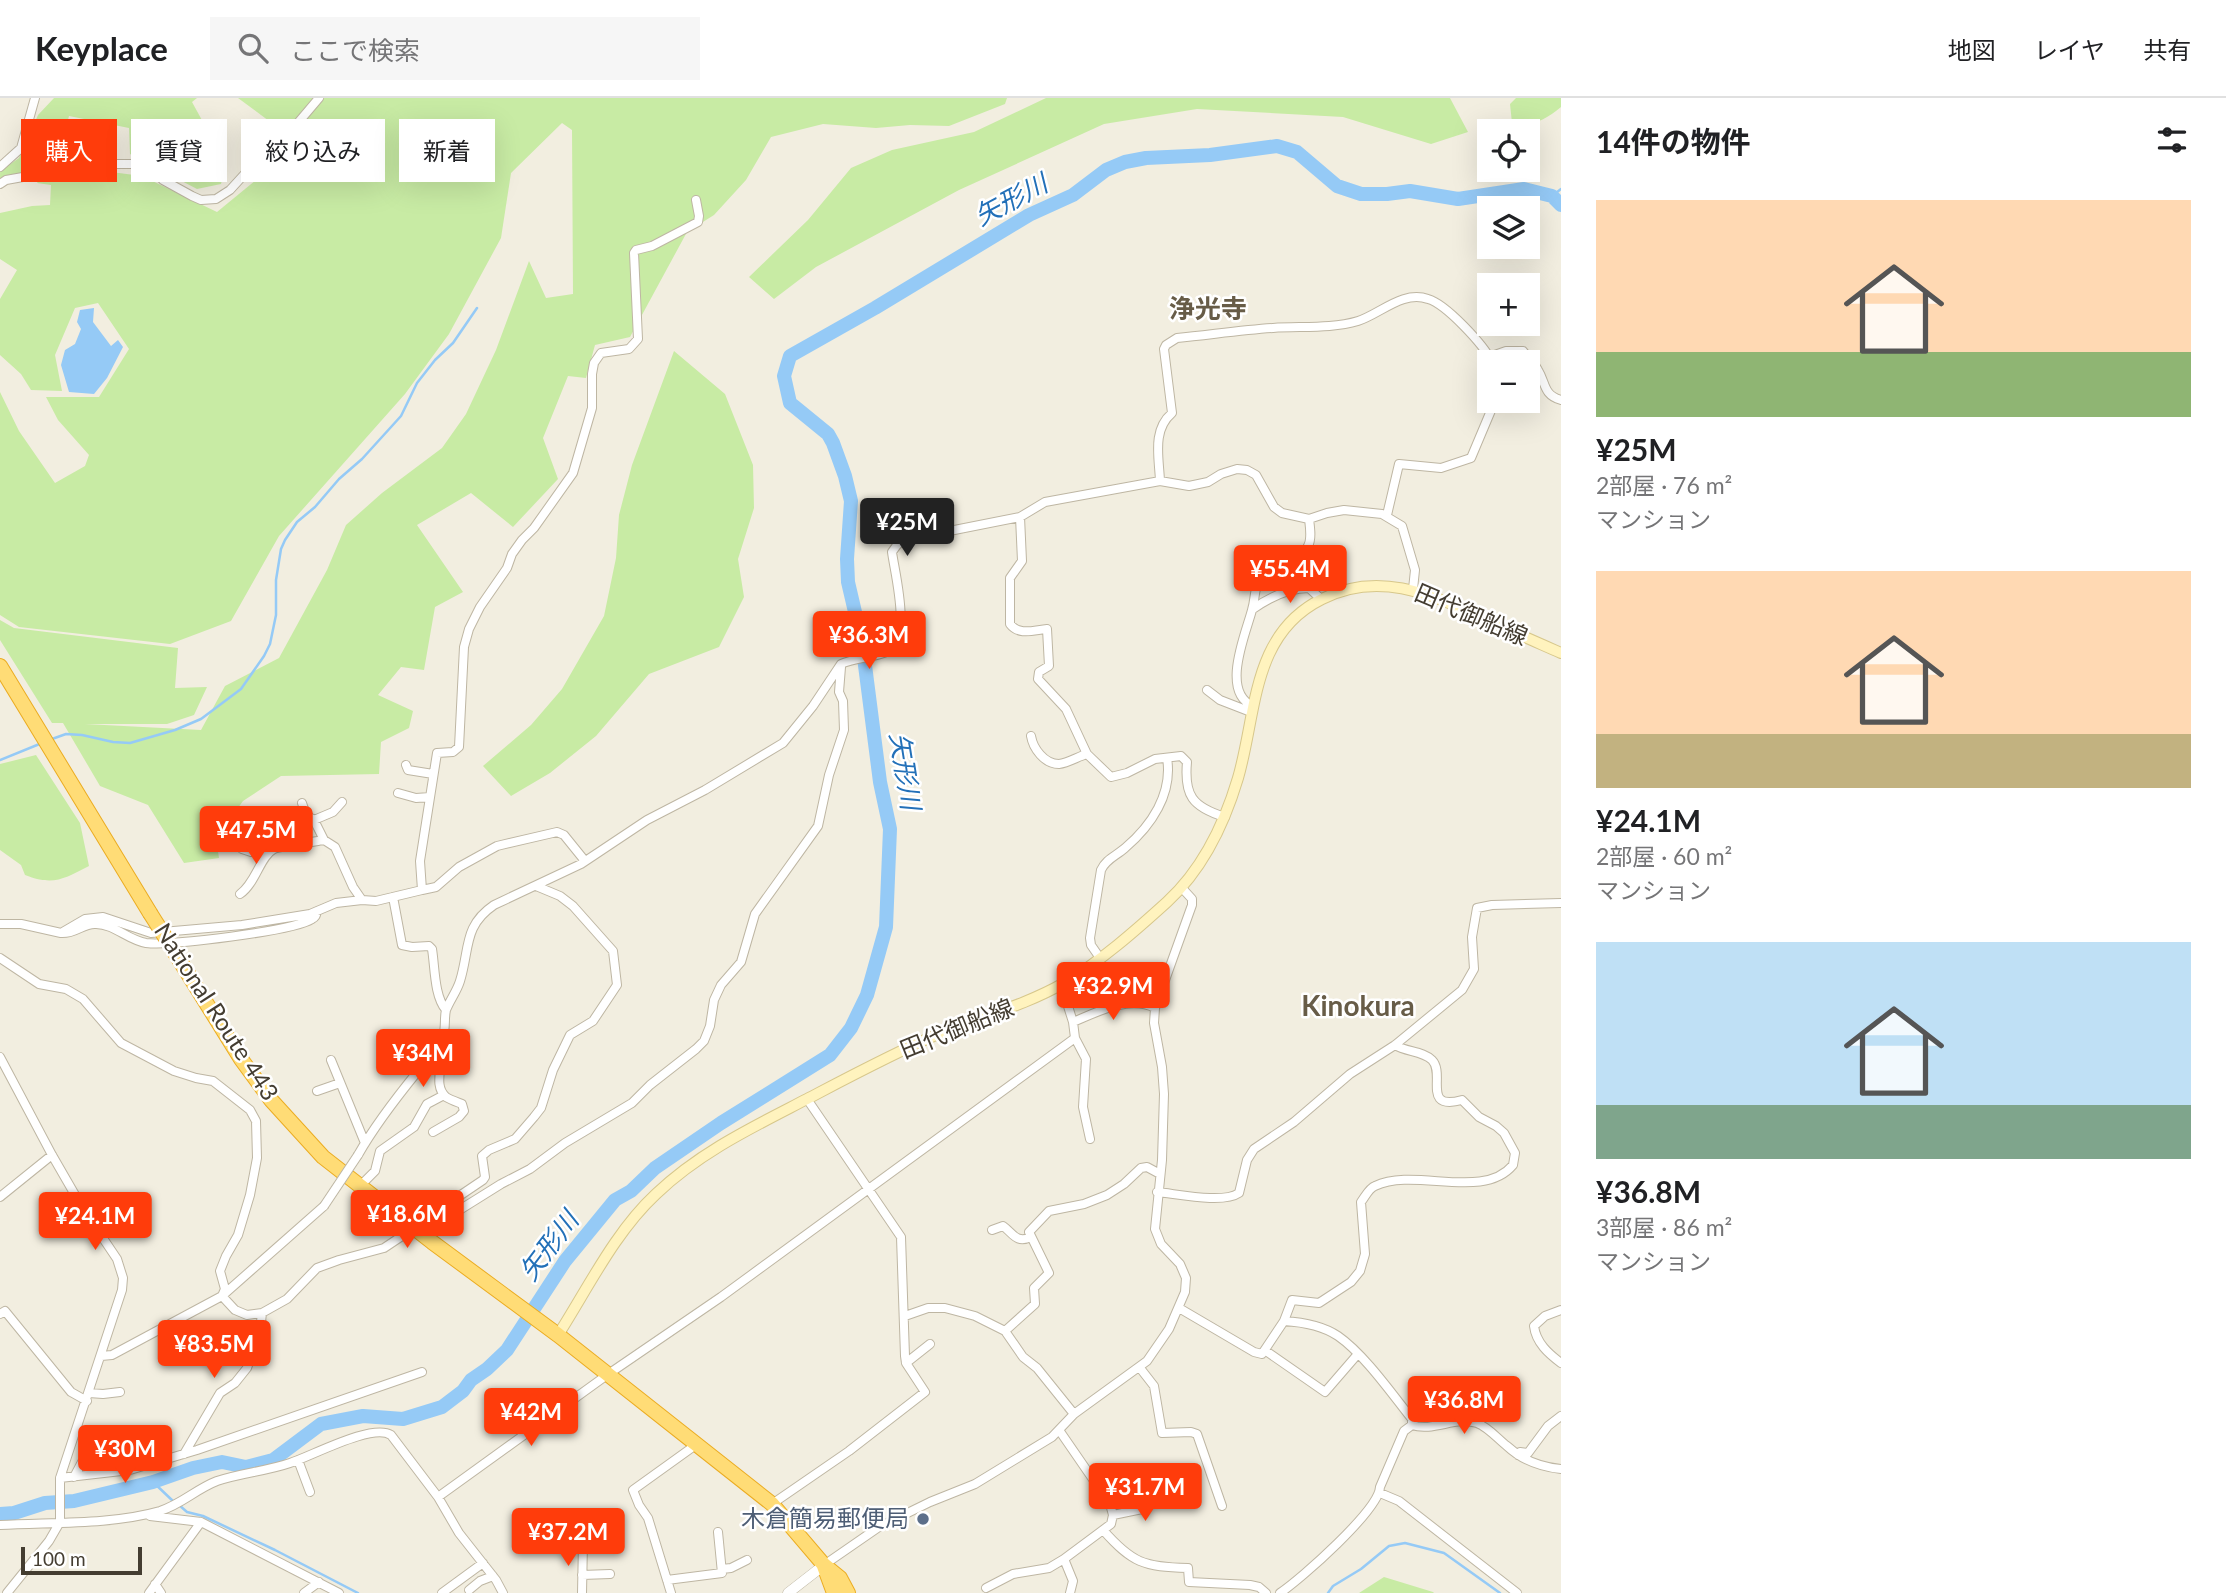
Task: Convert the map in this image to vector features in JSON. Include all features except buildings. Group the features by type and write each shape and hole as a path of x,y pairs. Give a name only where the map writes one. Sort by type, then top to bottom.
{"highway":[{"name":"National Route 443","path":"0,666 241,1059 271,1100 323,1157 359,1187 558,1335 772,1504 824,1564 840,1578 848,1593"},
{"name":"National Route 443","path":"824,1564 834,1593"}],"main road":[{"name":"田代御船線","path":"558,1335 627,1227 653,1196 690,1163 727,1140 937,1035 1018,1005 1061,985 1100,958 1182,888 1203,859 1225,817 1238,776 1266,659 1280,634 1310,606 1321,599 1358,586 1413,589 1561,653"}],"street":[{"path":"0,167 21,148 34,98"},
{"path":"0,184 6,180 34,174 56,159 102,164 128,163 152,168 163,180 201,200 216,199 230,190 251,167 280,144 319,98"},
{"path":"422,890 420,861 437,753 453,752 459,747 464,647 469,629 507,568 512,554 573,473 592,408 590,387 594,363 601,353 629,349 638,340 634,253 698,222 696,200"},
{"path":"1160,481 1157,436 1163,421 1172,413 1164,349 1177,338 1271,328 1345,324 1361,320 1389,304 1421,298 1430,299 1464,325 1484,350"},
{"path":"1540,373 1546,392 1561,400"},
{"path":"1387,515 1399,464 1441,468 1471,458 1490,413"},
{"path":"101,1356 112,1355 222,1296 324,1206 373,1129 438,1048 445,1026 446,1010 462,976 474,924 482,914 494,905 537,887 585,861 647,820 705,790 783,743 844,664 884,652 894,646 901,632 892,552 904,540 1020,517 1045,502 1160,481 1189,486 1208,482 1237,469 1256,475 1274,507 1282,513 1309,519 1344,510 1387,515 1402,526 1406,535 1415,570 1413,589"},
{"path":"1020,517 1022,561 1010,578 1010,624 1022,632 1047,629 1049,666 1039,672 1038,679 1066,709 1087,754 1111,777 1127,774 1150,760 1181,756 1186,759 1185,779 1189,794 1200,807 1225,817"},
{"path":"1252,709 1240,693 1237,660 1253,609 1255,588 1269,569 1304,552 1309,546 1309,519"},
{"path":"1253,609 1278,594 1299,587 1309,587 1321,599"},
{"path":"222,1296 235,1311 247,1315 262,1313 287,1299 317,1268 384,1248 414,1228 441,1219 530,1169 565,1143 632,1103 704,1041 710,1026 714,1000 721,985 741,962 755,914 818,826 844,730 843,701 839,692 844,664"},
{"path":"1207,690 1220,700 1252,709"},
{"path":"1031,736 1035,748 1054,763 1059,764 1087,754"},
{"path":"1100,958 1091,945 1090,938 1101,870 1109,858 1126,848 1156,813 1167,781 1167,758"},
{"path":"406,765 408,769 418,773 433,774"},
{"path":"398,793 416,798 430,797"},
{"path":"314,820 333,812 342,802"},
{"path":"302,803 306,815 314,820 324,840 335,847 353,887 362,900"},
{"path":"61,933 85,919 103,917 151,933 184,932 264,922 317,911 336,903 376,901 436,887 459,867 497,846 557,832 564,835 585,861"},
{"path":"242,849 251,852 324,840"},
{"path":"240,894 247,889 264,859 274,849"},
{"path":"441,1219 443,1207 483,1180 485,1177 481,1160 485,1153 515,1139 541,1108 553,1070 570,1035 593,1021 617,985 614,951 560,895 537,887"},
{"path":"788,1593 824,1564 879,1527 986,1478 1032,1450 1059,1430 1073,1414 1140,1368 1155,1352 1179,1308 1186,1285 1180,1264 1161,1244 1154,1223 1160,1174 1164,1094 1154,1023 1155,1007 1192,905 1192,899 1182,888"},
{"path":"393,897 402,945 429,946 432,949 441,1003 446,1010"},
{"path":"1157,1192 1215,1198 1233,1197 1239,1193 1249,1153 1294,1122 1350,1074 1395,1045 1462,990 1474,969 1472,929 1477,908 1492,905 1561,903"},
{"path":"0,924 21,923 71,934 93,923 144,942 217,938 269,930 310,921 315,918 317,911"},
{"path":"0,958 38,984 66,989 83,999 121,1043 174,1071 196,1079 213,1081 250,1110 256,1121 257,1158 238,1235 220,1271 225,1289 222,1296"},
{"path":"1061,985 1073,1021 1075,1038 1086,1059 1083,1107 1090,1139"},
{"path":"1073,1021 1126,1004 1143,1003 1155,1007"},
{"path":"438,1497 721,1297 1075,1038"},
{"path":"1266,1351 1272,1336 1284,1321 1292,1300 1319,1303 1351,1282 1360,1271 1366,1254 1360,1202 1373,1186 1394,1181 1459,1182 1497,1179 1513,1165 1515,1153 1504,1133 1479,1117 1462,1100 1442,1100 1436,1091 1436,1066 1431,1059 1395,1045"},
{"path":"433,1132 459,1117 464,1111 462,1104 444,1095 439,1077 441,1053 438,1048"},
{"path":"0,1057 82,1207 117,1259 123,1278 122,1290 60,1480 60,1520 49,1541 7,1593"},
{"path":"331,1060 365,1143"},
{"path":"317,1091 340,1083"},
{"path":"359,1187 375,1171 383,1146 408,1133 426,1104 444,1095"},
{"path":"772,1504 849,1451 925,1392 906,1363 901,1237 807,1099"},
{"path":"0,1197 52,1155"},
{"path":"1005,1331 1035,1304 1034,1288 1049,1273 1030,1231 1049,1211 1084,1204 1107,1195 1141,1168 1147,1167 1160,1174"},
{"path":"992,1230 1003,1226 1015,1238 1025,1240 1031,1237"},
{"path":"905,1316 928,1308 959,1310 1005,1331 1023,1357 1037,1368 1073,1414"},
{"path":"1179,1308 1254,1352 1266,1351"},
{"path":"1561,1310 1545,1316 1534,1326 1535,1334 1542,1345 1561,1363"},
{"path":"0,1314 5,1311 71,1392 88,1397 120,1392"},
{"path":"184,1454 220,1393 235,1383 247,1368 260,1331 262,1313"},
{"path":"1284,1321 1329,1331 1339,1337 1391,1392 1412,1419 1412,1425"},
{"path":"906,1363 930,1344"},
{"path":"1266,1351 1325,1392 1357,1355"},
{"path":"1140,1368 1154,1386 1162,1433 1196,1434 1222,1506"},
{"path":"60,1480 130,1470 184,1454 422,1372"},
{"path":"1518,1455 1520,1452 1528,1452 1548,1426 1561,1416"},
{"path":"1280,1593 1299,1580 1346,1535 1380,1493 1380,1487 1404,1431 1412,1425 1428,1427 1463,1422 1479,1423 1518,1455 1547,1468 1561,1469"},
{"path":"986,1588 1013,1574 1049,1567 1111,1524 1113,1515 1110,1504 1059,1430"},
{"path":"0,1525 159,1511 181,1503 198,1489 219,1481 298,1460 341,1443 386,1432 438,1497 459,1533 503,1593"},
{"path":"671,1593 649,1518 639,1505 633,1490 697,1444"},
{"path":"298,1460 310,1492"},
{"path":"74,1477 82,1462"},
{"path":"1380,1493 1399,1502 1517,1593"},
{"path":"1113,1515 1147,1508 1159,1496"},
{"path":"136,1515 201,1522 339,1593"},
{"path":"149,1593 201,1522"},
{"path":"1103,1530 1126,1554 1137,1561 1152,1566 1188,1568 1189,1582 1250,1585 1259,1587 1266,1593"},
{"path":"667,1580 722,1573 718,1532"},
{"path":"582,1593 583,1545 597,1546"},
{"path":"1064,1559 1073,1581 1070,1593"},
{"path":"722,1569 732,1568 747,1560"},
{"path":"442,1593 483,1563"},
{"path":"582,1575 610,1574"},
{"path":"469,1590 493,1576"},
{"path":"304,1593 319,1582"},
{"path":"155,1584 162,1593"}],"green space":[{"path":"54,98 197,98 192,102 201,119 131,119 131,155 129,128 117,126 117,119 69,116 68,119 36,119"},
{"path":"238,98 1007,98 1005,104 949,126 876,128 823,124 771,137 746,180 714,215 687,232 630,337 595,345 586,378 568,376 543,438 558,479 513,527 471,493 417,525 463,592 435,607 424,670 401,667 378,695 413,711 409,728 381,742 379,774 281,776 243,801 216,838 219,858 184,863 148,805 100,786 63,723 52,723 0,640 0,620 14,628 178,648 175,688 207,687 194,715 167,724 85,724 201,730 225,686 279,658 327,570 346,525 382,493 442,448 466,414 496,350 529,261 546,298 573,294 572,130 562,123 511,173 501,238 449,334 405,394 279,536 231,621 170,644 19,627 0,615 0,392 19,431 55,483 85,466 89,455 58,420 46,397 99,397 129,349 98,303 75,308 55,355 62,391 31,390 21,374 0,355 0,299 17,270 0,259 0,213 50,205 51,185 38,182 117,182 117,173 131,175 131,182 154,182 217,212 254,182 385,182 385,119 266,119"},
{"path":"1046,98 1450,98 1468,132 1431,144 1343,117 1197,109 1104,124 959,190 816,267 774,299 749,277 808,220 851,168 892,150 974,132"},
{"path":"1516,98 1561,98 1561,107 1540,120 1512,119 1510,104"},
{"path":"21,153 21,174 0,179 0,171 19,158"},
{"path":"184,182 222,182 221,184 197,189"},
{"path":"674,351 725,394 753,465 754,508 738,559 744,597 719,647 649,674 596,736 550,773 511,796 483,766 531,725 562,689 604,616 616,558 619,515 632,465"},
{"path":"36,755 80,823 89,866 58,880 43,880 25,875 21,865 0,850 0,764"},
{"path":"1384,1577 1433,1592 1434,1593 1359,1593"}],"water":[{"path":"94,308 93,322 111,346 118,340 123,347 107,378 94,394 69,392 61,365 65,350 75,344 81,329 77,322 80,310"}],"waterway":[{"name":"矢形川","path":"0,1514 14,1513 45,1503 74,1501 222,1462 246,1467 273,1460 321,1424 363,1416 403,1419 442,1407 507,1350 565,1261 615,1200 631,1191 655,1168 721,1123 830,1055 851,1028 867,995 886,927 890,829 880,782 862,642 848,582 851,501 845,476 828,434 790,403 784,376 790,356 1029,215 1073,195 1106,170 1125,162 1277,146 1297,152 1337,186 1361,194 1410,191 1458,199 1524,189 1552,196 1561,205"},
{"path":"1552,196 1561,189"},
{"path":"52,739 66,734 130,743 201,719 241,689 270,644 276,615 276,580 285,540 297,522 315,507 401,416 417,383 453,343 477,308"},
{"path":"0,760 42,743"},
{"path":"153,1482 174,1502"},
{"path":"179,1505 187,1512 203,1516 275,1550 358,1593"},
{"path":"1328,1593 1333,1586 1361,1569 1389,1546 1405,1543 1444,1553 1500,1593"}],"place":[{"name":"木倉簡易郵便局","path":"923,1519"}],"district":[{"name":"浄光寺","path":"1208,309"},
{"name":"Kinokura","path":"1358,1006"}]}
